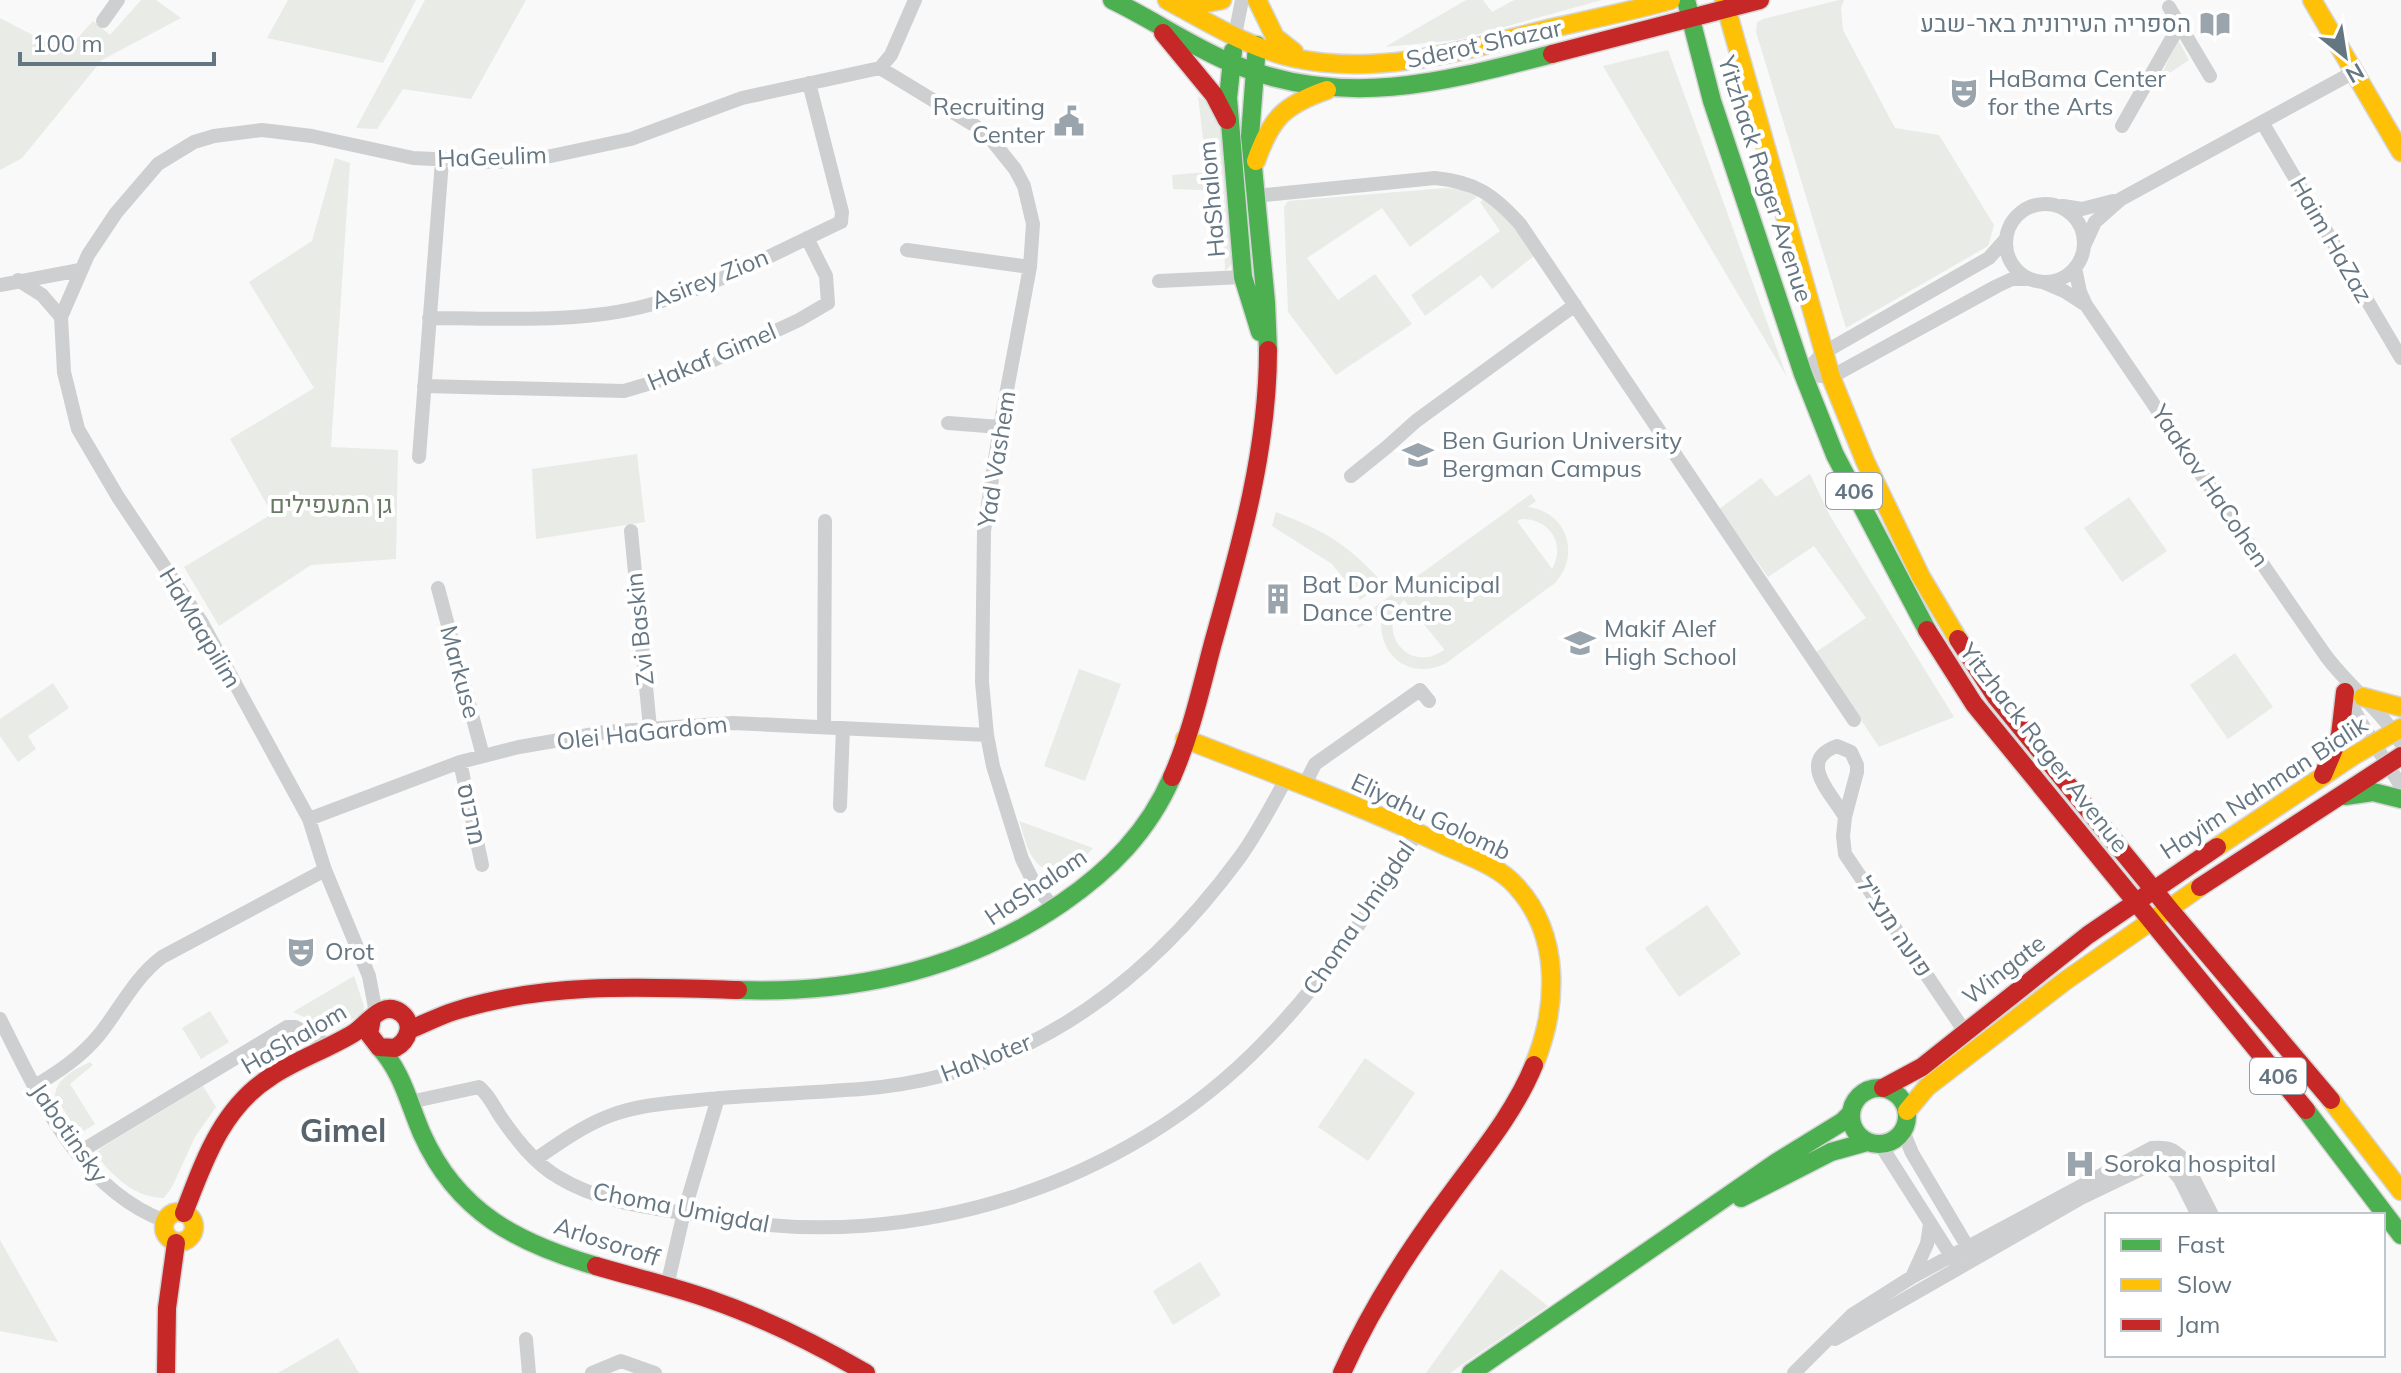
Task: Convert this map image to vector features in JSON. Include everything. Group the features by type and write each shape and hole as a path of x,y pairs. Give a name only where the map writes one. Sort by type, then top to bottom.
{"street":[{"path":"103,21 118,0"},
{"path":"880,68 891,55 915,0"},
{"name":"Sderot Shazar","path":"1112,0 1254,73 1288,83 1333,88 1407,87 1450,80 1691,20 1725,5 1760,0"},
{"path":"1167,0 1211,5 1222,0"},
{"name":"Sderot Shazar","path":"1167,0 1257,45 1294,58 1325,62 1404,62 1445,55 1671,0"},
{"path":"1235,35 1242,0"},
{"path":"1257,0 1257,45"},
{"path":"1257,0 1268,27 1288,50 1325,62"},
{"name":"Yitzhack Rager Avenue","path":"1686,0 1712,101 1803,374 1835,455 1903,590 1974,704 2318,1125 2384,1213"},
{"path":"2320,3 2354,72 2401,152"},
{"name":"Yitzhack Rager Avenue","path":"1725,5 1831,377 1865,461 1921,577 1963,649 1996,697 2336,1106 2401,1191"},
{"path":"2169,7 2210,76"},
{"path":"1153,21 1214,95 1230,126"},
{"path":"2122,126 2180,24"},
{"name":"HaShalom","path":"1235,35 1228,98 1243,277 1268,356"},
{"name":"HaShalom","path":"398,1011 422,1017 564,990 793,991 907,977 949,964 1006,939 1055,909 1111,865 1136,839 1162,799 1185,739 1247,525 1262,439 1268,356 1266,281 1255,196 1250,107 1257,45"},
{"name":"HaGeulim","path":"80,270 102,231 145,177 177,151 214,136 262,130 312,136 413,158 442,161 537,159 631,139 742,98 880,68"},
{"name":"Yad Vashem","path":"880,68 990,138 1010,162 1024,186 1033,224 1030,267 984,531 982,682 993,766 1022,859 1036,887 1055,909"},
{"path":"1803,374 1831,377 2012,279 2036,281 2066,276 2075,268 2095,222 2121,199 2354,72"},
{"name":"Asirey Zion","path":"429,318 552,317 623,310 677,295 841,222 842,212 809,83"},
{"path":"1253,169 1267,128 1279,112 1303,97 1333,88"},
{"name":"Haim HaZaz","path":"2262,122 2401,358"},
{"path":"419,457 442,161"},
{"path":"1255,196 1435,178 1462,182 1489,193 1504,206 1520,224 1854,720"},
{"path":"1803,374 1823,353 1989,258 2005,240 2014,217 2024,209 2048,203 2082,209 2121,199"},
{"path":"2060,206 2079,222 2084,246"},
{"name":"Hakaf Gimel","path":"424,386 624,391 688,372 799,320 828,303 826,276 807,238"},
{"path":"2005,240 2011,264 2036,281"},
{"path":"907,250 1030,267"},
{"name":"Yaakov HaCohen","path":"2075,268 2086,305 2334,667 2354,694 2399,735"},
{"path":"0,285 80,270"},
{"name":"HaMaapilim","path":"80,270 61,317 64,372 78,429 118,497 202,623 309,819 325,870 373,985 383,1002 398,1011"},
{"path":"1159,281 1243,277"},
{"path":"18,280 42,295 61,317"},
{"name":"Yaakov HaCohen","path":"2036,281 2064,291 2086,305"},
{"path":"1351,476 1416,421 1575,305"},
{"path":"948,423 1000,427"},
{"path":"824,726 825,521"},
{"name":"Zvi Baskin","path":"631,531 650,728"},
{"name":"Markuse","path":"438,588 483,756"},
{"name":"HaNoter","path":"536,1159 608,1116 638,1107 718,1098 906,1085 955,1074 1039,1038 1120,986 1179,931 1242,854 1295,782 1315,764 1420,690 1429,701"},
{"path":"2322,777 2342,735 2354,694 2401,707"},
{"name":"Yaakov HaCohen","path":"2354,694 2373,744 2394,760 2401,786"},
{"name":"Olei HaGardom","path":"309,819 460,762 545,742 650,728 733,723 987,735"},
{"path":"840,806 843,728"},
{"name":"Hayim Nahman Bialik","path":"2154,889 2373,744 2399,735"},
{"name":"Eliyahu Golomb","path":"1185,739 1417,832 1499,872 1517,887 1544,936 1551,968 1552,996 1542,1044 1522,1089 1377,1299 1349,1353 1344,1373"},
{"name":"Hayim Nahman Bialik","path":"2168,907 2394,760"},
{"name":"מרכוס","path":"460,762 482,865"},
{"path":"2333,799 2375,791 2401,799"},
{"name":"פועה מנצ\"ל","path":"1845,817 1845,854 1965,1032"},
{"name":"Choma Umigdal","path":"410,1102 479,1087 536,1159 556,1176 600,1196 684,1212 777,1226 872,1226 1000,1202 1112,1156 1184,1110 1224,1079 1263,1043 1338,955 1376,901 1417,832"},
{"path":"35,1086 90,1045 141,975 155,962 325,870"},
{"name":"Wingate","path":"1883,1088 1922,1067 2154,889"},
{"name":"Wingate","path":"1907,1111 1927,1087 2168,907"},
{"name":"HaMaapilim","path":"373,985 374,1016"},
{"path":"382,1010 398,1011 409,1024 407,1036 393,1049 377,1045 368,1029 374,1016 382,1010"},
{"name":"HaShalom","path":"407,1036 453,1012"},
{"name":"HaShalom","path":"184,1213 214,1140 226,1119 249,1092 359,1030 374,1016"},
{"name":"Jabotinsky","path":"0,1019 35,1086 78,1153 108,1188 139,1211 165,1221"},
{"path":"78,1153 287,1027 295,1027 330,1046"},
{"name":"Arlosoroff","path":"401,1079 398,1057 407,1036"},
{"name":"HaShalom","path":"214,1140 243,1111 275,1088 358,1043 364,1041 377,1045"},
{"name":"Arlosoroff","path":"377,1045 391,1060 401,1079 439,1168 476,1210 517,1236 560,1254 731,1306 794,1333 866,1373"},
{"path":"1471,1373 1777,1162 1842,1122 1851,1113 1858,1097 1874,1088 1883,1088 1899,1096 1907,1111 1903,1131 1897,1138 1874,1143 1852,1143 1774,1184 1708,1212"},
{"path":"667,1286 684,1212 718,1098"},
{"path":"1851,1113 1856,1133 1874,1143 1955,1261"},
{"path":"1903,1131 1912,1153 1971,1252"},
{"path":"1821,1347 1955,1261 2152,1148 2168,1146 2178,1153 2211,1213"},
{"path":"1971,1252 2152,1164 2166,1163 2173,1170 2197,1213"},
{"path":"175,1212 184,1213 194,1223 194,1232 185,1242 176,1243 165,1235 165,1221 175,1212"},
{"name":"Yitzhack Rager Avenue","path":"2385,1214 2401,1235"},
{"path":"1912,1277 1927,1244 1930,1224"},
{"path":"166,1373 164,1332 167,1288 176,1243"},
{"path":"1794,1373 1852,1315 1912,1277 1955,1261"},
{"path":"526,1339 529,1373"},
{"path":"592,1373 621,1361 655,1373"}],"green space":[{"path":"141,0 156,0 181,18 102,60 22,158 0,170 0,18 65,52 93,21 110,35"},
{"path":"288,0 416,0 383,63 267,38"},
{"path":"425,0 526,0 471,99 403,89 377,129 356,128"},
{"path":"1466,0 1483,0 1492,12 1514,0 1602,0 1457,40 1385,47"},
{"path":"1844,0 1841,8 1843,30 1895,128 1939,135 1994,225 1988,246 1846,328 1756,32 1757,22 1763,19"},
{"path":"2178,39 2189,60 2159,80"},
{"path":"1668,50 1787,377 1603,66"},
{"path":"1198,96 1214,106 1220,115 1234,262 1225,271 1223,191 1173,189 1172,175 1207,172"},
{"name":"גן המעפילים","path":"335,158 350,163 331,447 398,450 396,559 311,565 219,626 184,567 272,514 230,439 314,388 249,282 312,241"},
{"path":"1460,189 1477,197 1410,247 1382,208 1307,258 1338,300 1375,274 1412,324 1336,375 1288,312 1284,207 1288,201"},
{"path":"1486,197 1509,219 1534,256 1492,289 1481,275 1425,316 1411,295 1500,231 1480,202"},
{"path":"637,454 645,522 536,539 532,469"},
{"path":"1810,474 1830,516 1954,717 1879,747 1816,652 1866,618 1814,546 1768,577 1719,509 1761,478 1776,497"},
{"path":"1531,494 1536,501 1528,507 1552,517 1566,536 1567,560 1555,583 1445,664 1418,669 1396,659 1383,639 1382,612 1359,628 1354,622","holes":["1522,519 1540,523 1553,535 1557,551 1552,569 1517,521","1404,600 1444,649 1444,650 1419,657 1400,646 1394,636 1393,624"]},
{"path":"2129,497 2167,551 2122,582 2084,528"},
{"path":"1276,512 1335,540 1383,583 1360,600 1332,564 1272,526"},
{"path":"2235,653 2273,707 2228,739 2190,685"},
{"path":"1079,669 1121,684 1085,781 1044,766"},
{"path":"53,683 69,708 28,736 36,749 18,762 0,736 0,719"},
{"path":"1019,821 1093,848 1068,869 1045,869 1031,854"},
{"path":"1707,905 1741,954 1679,997 1645,948"},
{"path":"354,976 364,1006 363,1013 338,1028 322,1025 293,1012"},
{"path":"210,1011 229,1042 201,1059 182,1028"},
{"path":"1365,1058 1415,1093 1368,1161 1318,1127"},
{"path":"90,1062 93,1065 70,1084 95,1124 79,1134 55,1096 63,1079"},
{"path":"203,1086 216,1107 195,1137 164,1198 134,1190 109,1170 96,1154 101,1148"},
{"path":"0,1240 58,1342 0,1331"},
{"path":"1200,1262 1221,1295 1173,1325 1153,1291"},
{"path":"1501,1269 1548,1306 1450,1373 1426,1373"},
{"path":"338,1338 359,1373 278,1373"}],"traffic: fast":[{"path":"1112,0 1236,65 1276,78 1316,86 1355,88 1433,81 1552,54"},
{"path":"1686,0 1712,101 1803,374 1835,455 1927,630"},
{"path":"1257,45 1250,136 1268,350"},
{"path":"1233,51 1228,98 1243,277 1260,332"},
{"path":"738,990 824,988 907,973 947,961 1025,926 1062,903 1112,863 1151,815 1172,777"},
{"path":"2345,796 2373,792 2401,799"},
{"path":"379,1047 399,1077 436,1161 472,1204 515,1235 596,1266"},
{"path":"1879,1088 1899,1096 1907,1116 1899,1136 1879,1144 1859,1136 1851,1116 1859,1096 1879,1088"},
{"path":"2306,1110 2384,1213"},
{"path":"1471,1373 1851,1113"},
{"path":"1741,1198 1831,1152 1867,1142"},
{"path":"2385,1214 2401,1235"}],"traffic: slow":[{"path":"1167,0 1229,34 1277,54 1327,63 1360,64 1457,52 1671,0"},
{"path":"1180,2 1201,4 1222,0"},
{"path":"1257,0 1275,37 1294,52"},
{"path":"1724,0 1831,377 1865,461 1921,577 1958,639"},
{"path":"2312,0 2401,152"},
{"path":"1256,161 1267,134 1281,115 1300,101 1327,90"},
{"path":"2363,697 2401,707"},
{"path":"2217,847 2353,756 2401,728"},
{"path":"1185,739 1380,816 1483,862 1510,880 1531,906 1542,927 1551,973 1548,1020 1534,1065"},
{"path":"1907,1111 1927,1087 2065,981 2200,887"},
{"path":"2331,1100 2401,1191"},
{"path":"179,1212 190,1216 194,1227 190,1238 179,1242 168,1238 164,1227 168,1216 179,1212"}],"traffic: jam":[{"path":"1552,54 1760,0"},
{"path":"1163,33 1214,95 1227,120"},
{"path":"1172,777 1195,711 1251,498 1263,424 1268,350"},
{"path":"1927,630 1974,704 2306,1110"},
{"path":"1958,639 1996,697 2331,1100"},
{"path":"2323,775 2340,735 2345,692"},
{"path":"2200,887 2401,756"},
{"path":"1883,1088 1922,1067 2088,935 2217,847"},
{"path":"409,1030 455,1011 524,995 595,988 738,990"},
{"path":"184,1213 207,1155 227,1119 255,1089 282,1070 354,1033 376,1014 381,1011 394,1009 405,1017 409,1027 406,1037 395,1048 379,1047 369,1034 372,1018"},
{"path":"1342,1373 1364,1327 1403,1262 1506,1118 1534,1065"},
{"path":"166,1373 167,1308 176,1243"},
{"path":"596,1266 750,1314 866,1373"}],"place":[{"name":"הספריה העירונית באר-שבע","path":"2215,24"},
{"name":"HaBama Center for the Arts","path":"1964,93"},
{"name":"Recruiting Center","path":"1069,121"},
{"name":"Ben Gurion University Bergman Campus","path":"1418,455"},
{"name":"Bat Dor Municipal Dance Centre","path":"1278,599"},
{"name":"Makif Alef High School","path":"1580,643"},
{"name":"Orot","path":"301,952"},
{"name":"Soroka hospital","path":"2080,1164"}],"district":[{"name":"Gimel","path":"343,1131"}]}
